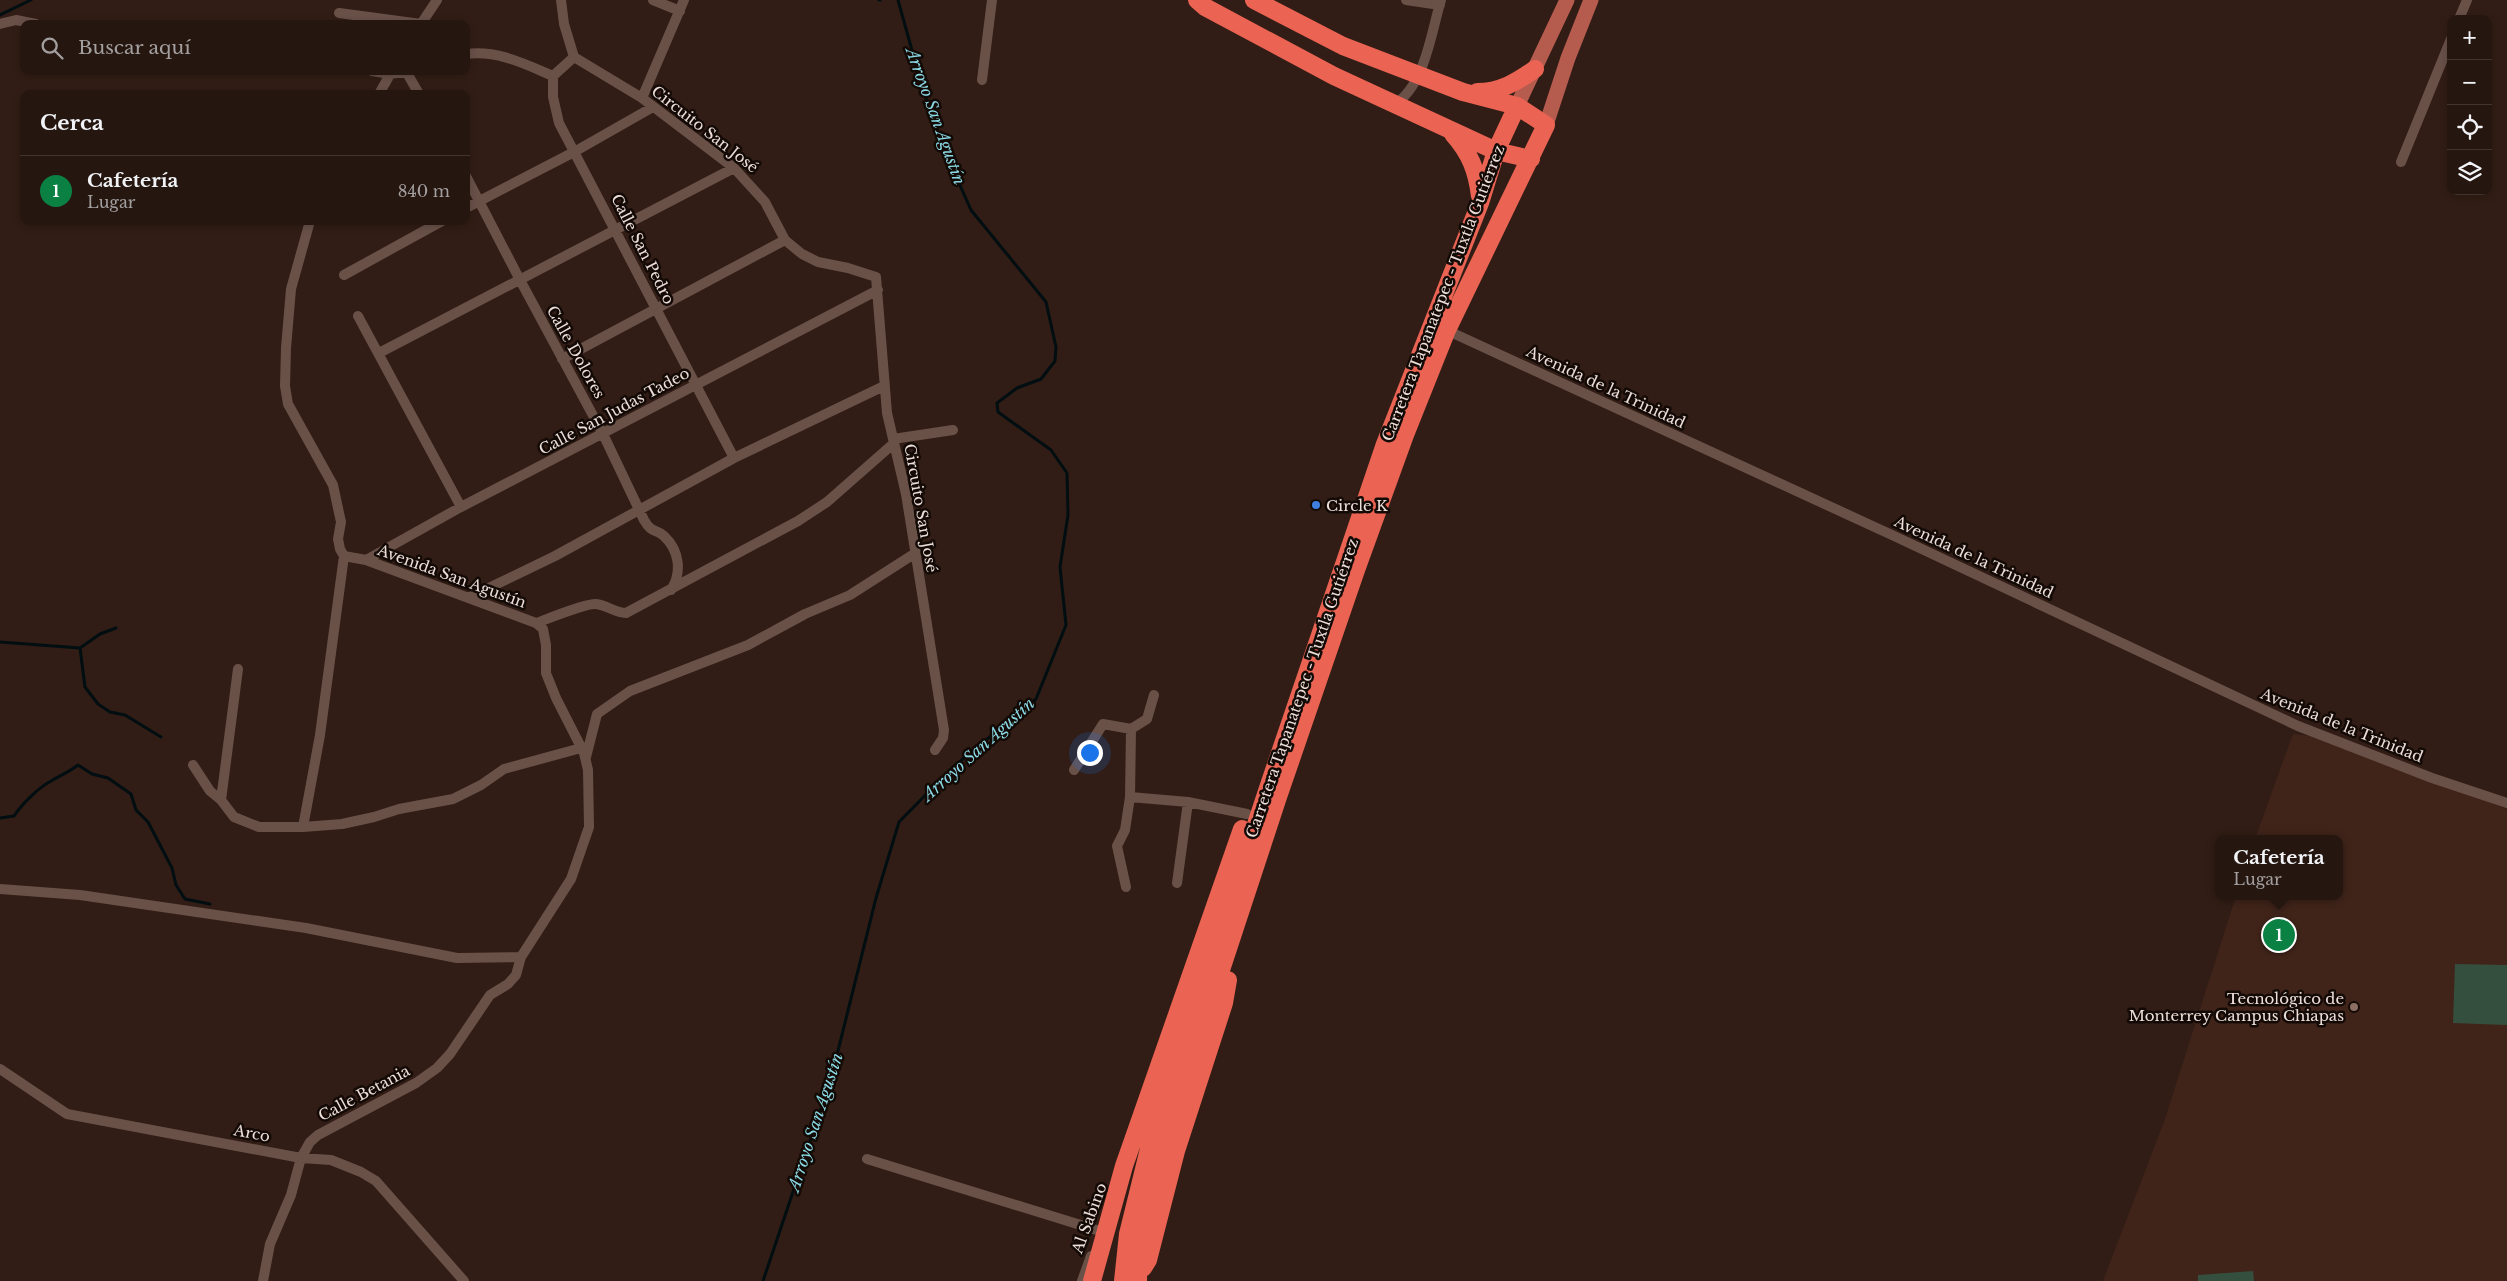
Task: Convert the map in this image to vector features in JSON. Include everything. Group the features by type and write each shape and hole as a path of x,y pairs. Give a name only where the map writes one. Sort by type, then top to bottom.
{"highway":[{"path":"1197,0 1204,7 1273,45 1395,104 1496,151 1532,159"},
{"path":"1254,0 1343,46 1463,92 1517,106 1546,125"},
{"path":"1463,92 1489,92 1514,84 1535,69"},
{"name":"Carretera Tapanatepec - Tuxtla Gutiérrez","path":"1138,1281 1139,1245 1162,1149 1356,570 1440,327 1496,151 1517,106"},
{"name":"Carretera Tapanatepec - Tuxtla Gutiérrez","path":"1126,1277 1128,1234 1149,1149 1267,791 1385,444 1440,327 1532,159 1546,125"},
{"path":"1448,128 1466,149 1478,175 1480,203"},
{"path":"1092,1281 1124,1166 1247,814 1267,791"},
{"path":"1126,1277 1148,1260 1176,1151 1224,1003 1238,921"}],"main road":[{"path":"1517,106 1567,0"},
{"path":"1546,125 1568,58 1591,0"}],"street":[{"path":"424,20 437,0"},
{"path":"470,54 493,54 517,60 553,76 574,57 564,24 562,0"},
{"path":"653,0 680,11"},
{"path":"642,98 684,0"},
{"path":"982,80 992,0"},
{"path":"1395,104 1404,98 1419,75 1441,3 1406,0"},
{"path":"2461,15 2467,0"},
{"path":"339,13 391,20"},
{"path":"0,24 20,21"},
{"path":"2401,162 2447,49"},
{"name":"Circuito San José","path":"574,57 642,98 734,168 765,202 786,240 802,254 818,262 848,268 876,277 884,386 893,442 906,494 914,554 944,730 943,738 935,750"},
{"path":"381,90 389,75"},
{"path":"410,75 418,90"},
{"name":"Calle San Pedro","path":"553,76 554,110 574,152 617,231 734,458"},
{"path":"470,206 574,152 653,107"},
{"path":"379,353 617,231 734,168"},
{"name":"Calle Dolores","path":"470,183 603,434 649,530 664,536 675,553 679,567 678,579 671,590"},
{"path":"303,827 320,736 344,556 338,539 340,522 333,484 288,404 285,386 291,289 309,225"},
{"path":"344,275 435,225"},
{"path":"562,359 786,240"},
{"name":"Calle San Judas Tadeo","path":"366,560 461,507 878,290"},
{"path":"358,316 461,507"},
{"name":"Avenida de la Trinidad","path":"1440,327 1892,535 2298,726 2432,778 2507,802"},
{"path":"468,598 555,556 734,458 884,386"},
{"path":"536,623 593,604 604,606 619,613 626,613 798,521 827,502 893,442 952,430"},
{"path":"193,765 210,791 221,800 234,817 259,826 303,827 342,824 399,809 452,799 482,785 504,769 583,752 597,714 630,691 748,645 805,614 850,595 914,554"},
{"name":"Avenida San Agustín","path":"344,556 366,560 536,623 543,629 546,645 546,673 556,698 583,752 590,783 589,827 572,879 521,957"},
{"path":"221,800 238,669"},
{"path":"1074,770 1103,724 1131,729 1147,719 1154,694"},
{"path":"1126,887 1117,846 1125,830 1130,796 1131,729"},
{"path":"1130,796 1188,802 1247,814"},
{"path":"1177,883 1188,802"},
{"path":"0,889 80,895 306,928 457,958 521,957"},
{"name":"Calle Betania","path":"263,1281 270,1244 291,1195 301,1158 310,1142 318,1135 416,1083 437,1068 450,1054 490,995 508,984 516,975 521,957"},
{"name":"Arco","path":"0,1069 67,1114 301,1158 331,1160 361,1172 376,1181 464,1281"},
{"path":"868,1158 1100,1231"},
{"name":"Al Sabino","path":"1082,1281 1124,1166"}],"shaded area":[{"name":"Tecnológico de Monterrey Campus Chiapas","path":"2293,734 2321,737 2507,809 2507,1281 2103,1281 2165,1119 2235,900 2343,900 2343,835 2256,835"}],"green space":[{"path":"2455,964 2507,965 2507,1025 2453,1023"},
{"path":"2253,1271 2254,1281 2198,1281 2198,1275"}],"waterway":[{"path":"0,15 31,0"},
{"name":"Arroyo San Agustín","path":"763,1281 831,1079 876,898 899,822 953,767 1036,699 1066,625 1060,567 1068,515 1067,473 1051,450 998,412 997,403 1017,388 1041,379 1055,361 1056,347 1046,302 971,210 946,154 923,90 898,0"},
{"path":"0,642 80,648 100,634 116,628"},
{"path":"80,648 85,687 98,704 110,712 125,715 161,737"},
{"path":"0,818 14,816 26,801 41,788 78,765 92,774 108,778 131,794 136,810 148,822 172,868 176,885 185,899 210,904"}],"place":[{"name":"Circle K","path":"1316,505"},
{"name":"Cafetería","path":"2279,935"},
{"name":"Tecnológico de Monterrey Campus Chiapas","path":"2354,1007"}]}
